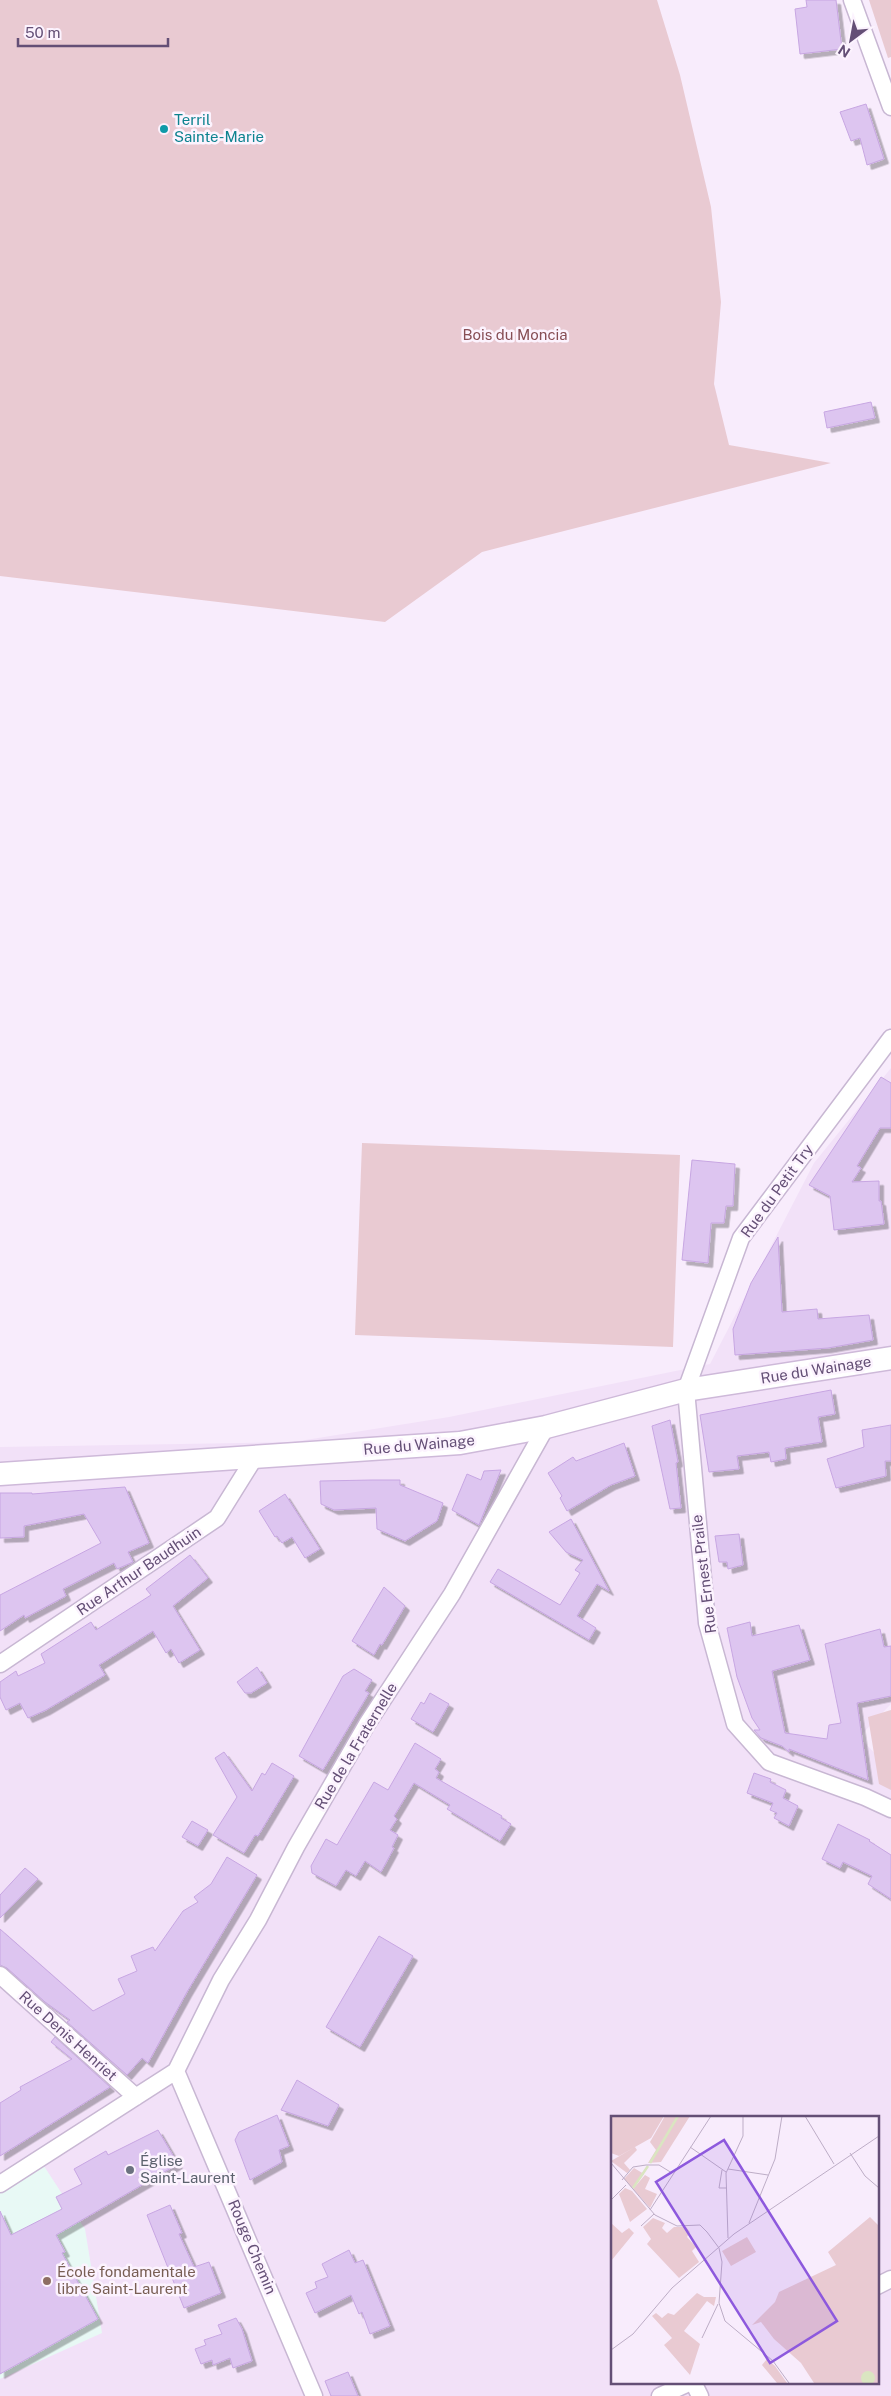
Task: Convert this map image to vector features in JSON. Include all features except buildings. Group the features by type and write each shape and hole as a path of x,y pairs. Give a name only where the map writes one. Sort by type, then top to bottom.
{"main road":[{"name":"Rue du Wainage","path":"0,1474 460,1443 546,1426 686,1390 891,1358"}],"street":[{"path":"852,0 891,107"},
{"name":"Rue du Petit Try","path":"686,1390 741,1238 891,1038"},
{"name":"Rue Ernest Praile","path":"686,1390 707,1623 735,1724 769,1762 865,1796 891,1809"},
{"name":"Rue de la Fraternelle","path":"176,2071 221,1980 258,1920 334,1781 367,1724 452,1594 546,1426"},
{"name":"Rue Arthur Baudhuin","path":"0,1664 217,1518 255,1457"},
{"name":"Rue Denis Henriet","path":"0,1975 136,2097"},
{"path":"0,2184 176,2071"},
{"name":"Rouge Chemin","path":"176,2071 314,2396"},
{"path":"878,2286 891,2279"},
{"path":"660,2396 687,2384"},
{"path":"693,2384 700,2396"}],"shaded area":[{"path":"891,1068 891,1704 859,1737 891,1770 891,2396 0,2396 0,1447 293,1442 449,1417 710,1364 814,1163"},
{"name":"École fondamentale libre Saint-Laurent","path":"42,2163 85,2229 102,2333 0,2379 0,2192"}],"green space":[{"name":"Bois du Moncia","path":"0,0 657,0 680,75 711,207 721,302 714,384 729,445 831,463 482,552 385,622 0,576"},
{"path":"869,0 891,0 891,57 888,58"},
{"path":"362,1143 680,1155 673,1347 355,1335"},
{"path":"891,1710 891,1790 879,1784 868,1717"}],"place":[{"name":"Terril Sainte-Marie","path":"164,129"},
{"name":"Église Saint-Laurent","path":"130,2170"},
{"name":"École fondamentale libre Saint-Laurent","path":"47,2281"}]}
